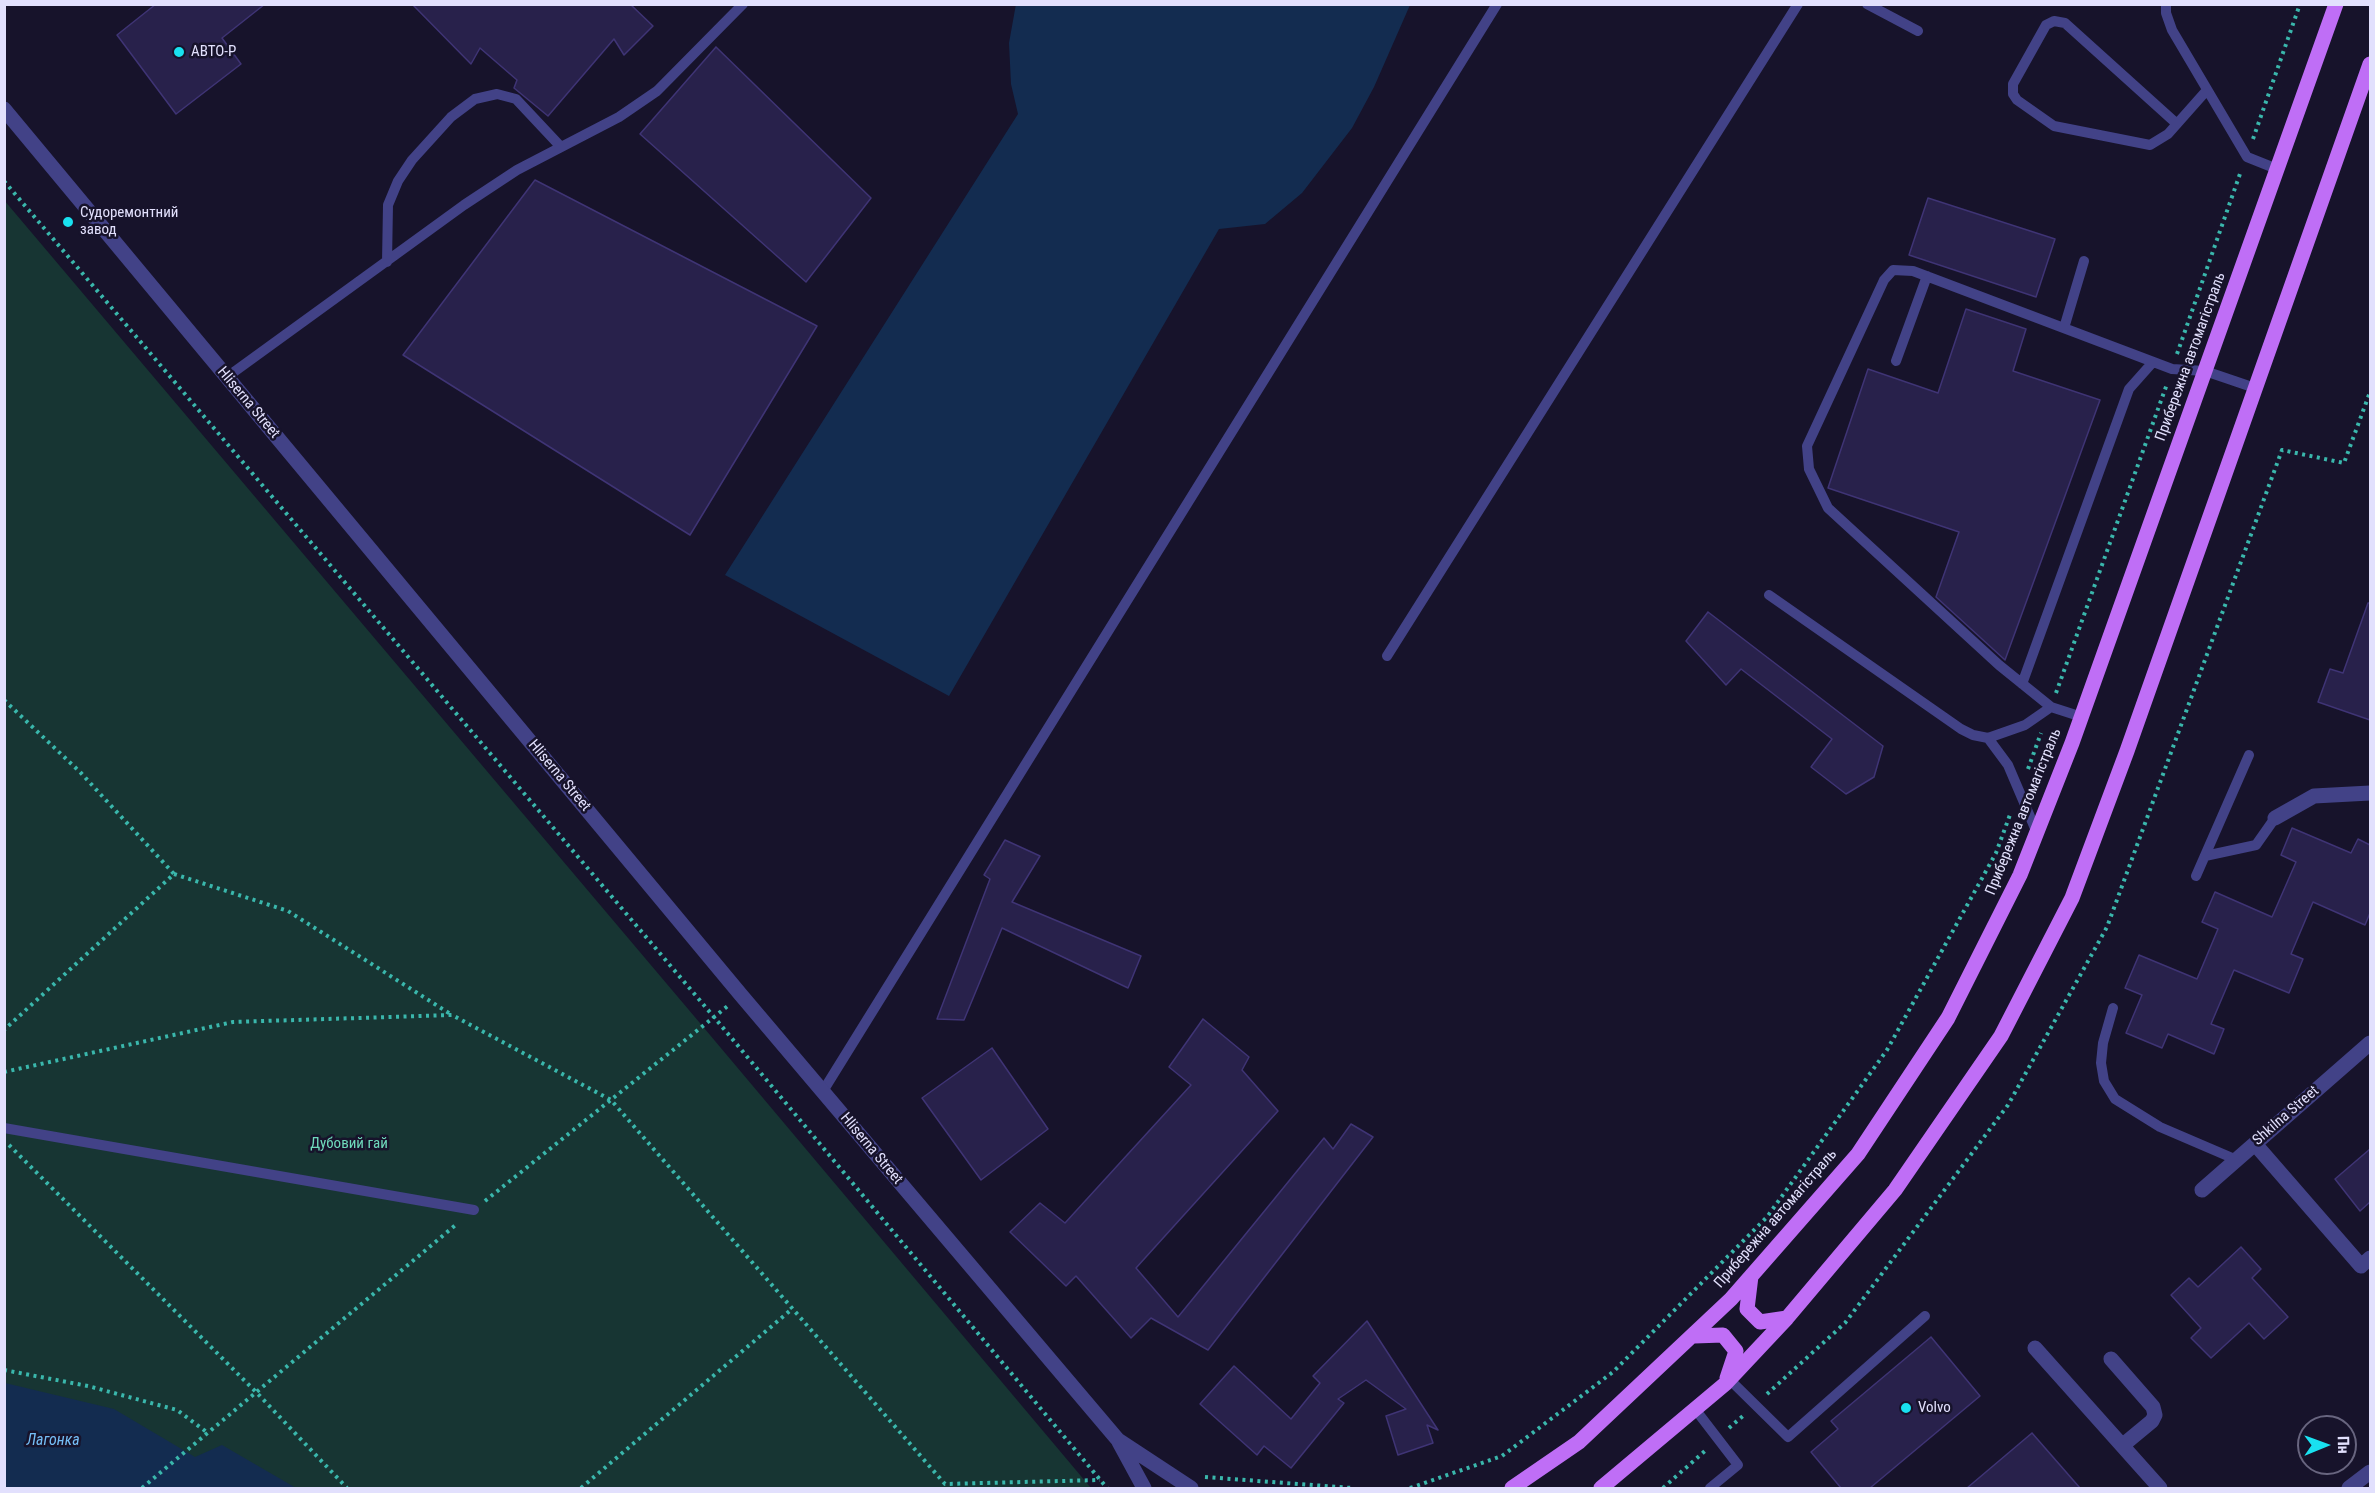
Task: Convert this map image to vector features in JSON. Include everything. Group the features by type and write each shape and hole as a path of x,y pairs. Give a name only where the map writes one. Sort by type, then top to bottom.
{"main road":[{"name":"Прибережна автомагістраль","path":"1512,1488 1579,1442 1694,1336 1751,1276 1858,1154 1948,1018 2020,875 2082,717 2336,4"},
{"path":"1601,1488 1727,1382 1787,1318 1895,1190 1994,1046 2072,898 2370,64"},
{"path":"1751,1276 1747,1309 1760,1322 1787,1318"},
{"path":"1694,1336 1723,1335 1736,1351 1727,1382"}],"street":[{"name":"Hliserna Street","path":"4,110 823,1091 1118,1440 1144,1488"},
{"path":"2276,818 2314,796 2370,793"},
{"name":"Shkilna Street","path":"2202,1190 2370,1043"},
{"path":"2255,1144 2361,1266 2370,1258"},
{"path":"2035,1348 2160,1488"},
{"path":"2111,1359 2153,1407 2155,1415 2152,1421 2123,1445"},
{"name":"Hliserna Street","path":"1118,1440 1191,1488"},
{"path":"2349,1488 2370,1472"}],"lane":[{"path":"227,377 464,205 517,170 620,117 657,91 743,4"},
{"path":"823,1091 1497,4"},
{"path":"1387,656 1798,4"},
{"path":"1867,4 1918,31"},
{"path":"2166,4 2166,13 2172,30 2247,157 2277,169"},
{"path":"2177,124 2064,23 2054,21 2046,25 2013,84 2013,94 2017,100 2054,126 2150,145 2168,134 2177,124 2207,90"},
{"path":"387,262 388,205 398,181 412,160 451,117 475,99 497,94 516,99 561,147"},
{"path":"2064,328 2084,261"},
{"path":"2082,717 2051,707 2022,684 1828,508 1809,469 1807,446 1884,280 1893,270 1913,270 2172,369 2205,371 2255,388"},
{"path":"1896,361 1927,276"},
{"path":"2022,684 2129,389 2153,362"},
{"path":"1769,595 1960,729 1988,738 2008,765 2037,833"},
{"path":"1988,738 2025,725 2051,707"},
{"path":"2196,876 2249,755"},
{"path":"2205,856 2256,845 2276,818"},
{"path":"2113,1008 2103,1043 2101,1063 2104,1081 2115,1099 2160,1127 2236,1160"},
{"path":"4,1128 474,1210"},
{"path":"1727,1382 1788,1437 1926,1316"},
{"path":"1695,1409 1737,1465 1710,1488"}],"path":[{"path":"1410,1488 1502,1456 1613,1371 1767,1217 1887,1050 1996,853 2051,707 2300,4"},
{"path":"4,181 691,990 1107,1488"},
{"path":"4,700 80,772 174,874 288,911 452,1016 611,1100 946,1486 1100,1480"},
{"path":"4,1030 174,874"},
{"path":"4,1072 233,1022 452,1016"},
{"path":"4,1141 257,1393 347,1488"},
{"path":"581,1488 792,1309"},
{"path":"4,1370 88,1386 177,1410 208,1433 142,1488"},
{"path":"1204,1476 1352,1488"}],"green space":[{"name":"Дубовий гай","path":"4,200 694,1016 1091,1488 5,1488"}],"water":[{"path":"1016,4 1410,5 1374,87 1352,128 1302,193 1265,224 1219,229 949,696 725,575 1018,114 1011,84 1009,43"},
{"name":"Лагонка","path":"5,1383 114,1409 195,1457 222,1445 296,1488 5,1488"}],"building":[{"path":"156,4 265,4 222,38 241,64 176,114 117,35"},
{"path":"412,4 630,4 653,26 624,55 614,39 548,116 514,88 517,80 480,48 471,64"},
{"path":"716,47 871,198 806,282 640,134"},
{"path":"535,180 817,326 690,535 403,355"},
{"path":"1928,198 2055,239 2036,297 1909,255"},
{"path":"1966,309 2026,329 2013,371 2100,400 2005,660 1936,597 1959,532 1828,488 1868,369 1938,393"},
{"path":"2368,603 2370,603 2370,720 2318,702 2330,669 2343,673"},
{"path":"1708,612 1883,746 1874,777 1846,794 1811,767 1832,739 1741,669 1726,685 1686,641"},
{"path":"2292,828 2351,853 2358,839 2370,845 2370,913 2365,925 2313,902 2291,954 2303,959 2289,993 2234,970 2211,1024 2224,1029 2214,1054 2168,1034 2162,1048 2126,1033 2142,995 2125,988 2139,955 2197,979 2218,929 2202,922 2215,892 2272,917 2296,862 2281,855"},
{"path":"1005,840 1040,856 1012,902 1141,956 1128,988 1002,928 964,1020 937,1019 990,879 984,875"},
{"path":"1203,1019 1249,1057 1242,1070 1278,1111 1136,1268 1178,1317 1324,1138 1333,1149 1351,1124 1373,1137 1208,1350 1151,1318 1131,1338 1076,1276 1066,1286 1010,1232 1040,1203 1065,1223 1191,1085 1169,1067"},
{"path":"992,1048 1048,1129 981,1180 922,1098"},
{"path":"2370,1149 2370,1202 2360,1211 2335,1179"},
{"path":"2241,1247 2261,1269 2252,1278 2288,1317 2264,1339 2249,1323 2211,1358 2191,1338 2201,1328 2171,1295 2189,1278 2198,1287"},
{"path":"1367,1321 1438,1430 1427,1425 1433,1443 1398,1455 1386,1416 1406,1409 1366,1380 1338,1399 1344,1403 1291,1468 1264,1446 1257,1455 1200,1404 1234,1366 1291,1419 1320,1383 1313,1376"},
{"name":"Volvo","path":"1931,1337 1980,1396 1870,1488 1841,1488 1811,1452 1838,1429 1831,1421"},
{"path":"2032,1433 2080,1488 1967,1488"}],"place":[{"name":"АВТО-Р","path":"179,52"},
{"name":"Судоремонтний завод","path":"68,222"},
{"name":"Volvo","path":"1906,1408"}]}
